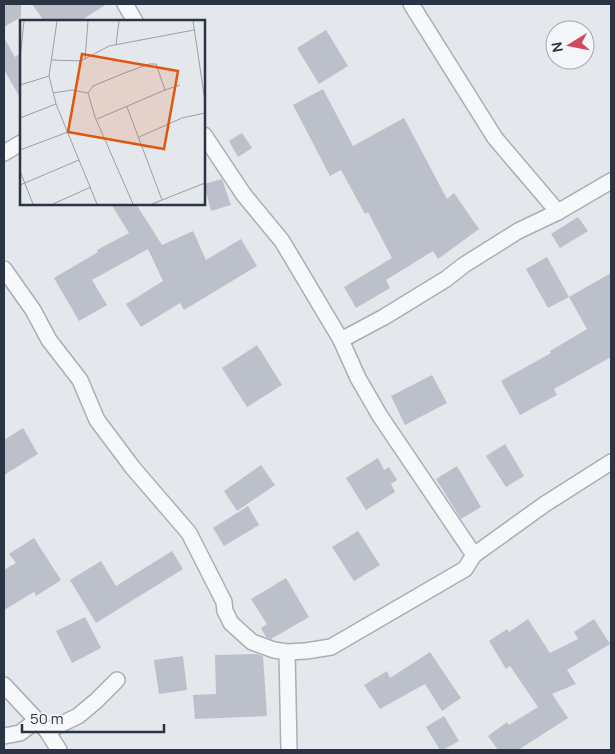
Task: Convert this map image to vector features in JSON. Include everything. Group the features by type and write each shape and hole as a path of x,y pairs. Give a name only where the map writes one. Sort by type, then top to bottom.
{"street":[{"path":"125,4 134,20"},
{"path":"411,4 495,138 558,212"},
{"path":"205,136 244,195 282,241 341,340 358,378 380,416 474,555"},
{"path":"4,153 20,144"},
{"path":"341,340 384,318 518,231 558,212 611,180"},
{"path":"4,269 33,310 49,340 80,380 97,420 133,468 189,533 224,602 225,611 231,623 252,642 274,650 287,652 331,647 465,569 474,555 545,504 611,462"},
{"path":"287,652 289,750"},
{"path":"4,736 78,716 117,680"},
{"path":"4,685 42,725 59,750"}],"building":[{"path":"4,4 21,4 21,17 4,27"},
{"path":"32,4 107,4 82,20 43,20"},
{"path":"326,30 348,66 319,84 297,48"},
{"path":"4,38 15,57 20,54 20,97 4,70"},
{"path":"323,89 353,146 404,118 447,199 454,193 479,229 438,259 433,251 386,280 390,288 356,308 344,287 392,258 368,212 365,214 341,170 330,176 293,105"},
{"path":"242,133 252,148 238,157 229,141"},
{"path":"222,179 231,205 211,211 205,184"},
{"path":"112,205 137,205 162,245 193,231 206,260 241,239 257,266 184,310 180,303 141,327 126,304 163,281 148,249 92,280 107,305 79,321 54,278 98,252 97,250 129,233"},
{"path":"578,217 588,231 560,248 551,234"},
{"path":"547,257 569,297 548,308 526,269"},
{"path":"611,273 611,357 554,389 557,395 520,415 501,381 551,353 550,351 587,329 569,297"},
{"path":"257,345 282,385 247,407 222,368"},
{"path":"432,375 447,403 405,425 391,396"},
{"path":"23,428 38,454 4,475 4,440"},
{"path":"505,444 524,476 506,487 486,456"},
{"path":"378,458 384,470 389,467 397,480 391,484 395,492 366,510 346,478"},
{"path":"261,465 275,485 237,511 224,491"},
{"path":"457,466 481,507 461,519 436,479"},
{"path":"248,506 259,525 224,546 213,528"},
{"path":"358,531 380,565 354,581 332,547"},
{"path":"34,538 61,580 36,596 34,592 4,610 4,570 16,563 9,554"},
{"path":"172,551 183,569 96,623 70,580 101,561 116,586"},
{"path":"286,578 309,617 271,639 266,637 261,628 267,624 251,599"},
{"path":"85,617 101,648 72,663 56,631"},
{"path":"528,619 550,653 578,639 574,632 594,619 610,644 567,670 576,684 552,694 568,718 518,750 498,750 488,736 507,722 509,725 538,707 510,666 506,669 489,641 507,629 509,632"},
{"path":"430,652 461,698 442,711 425,684 380,709 364,685 387,671 390,678"},
{"path":"256,654 263,656 267,716 195,719 193,695 216,694 215,655"},
{"path":"183,656 187,690 159,694 154,660"},
{"path":"444,716 459,741 440,750 426,727"}]}
